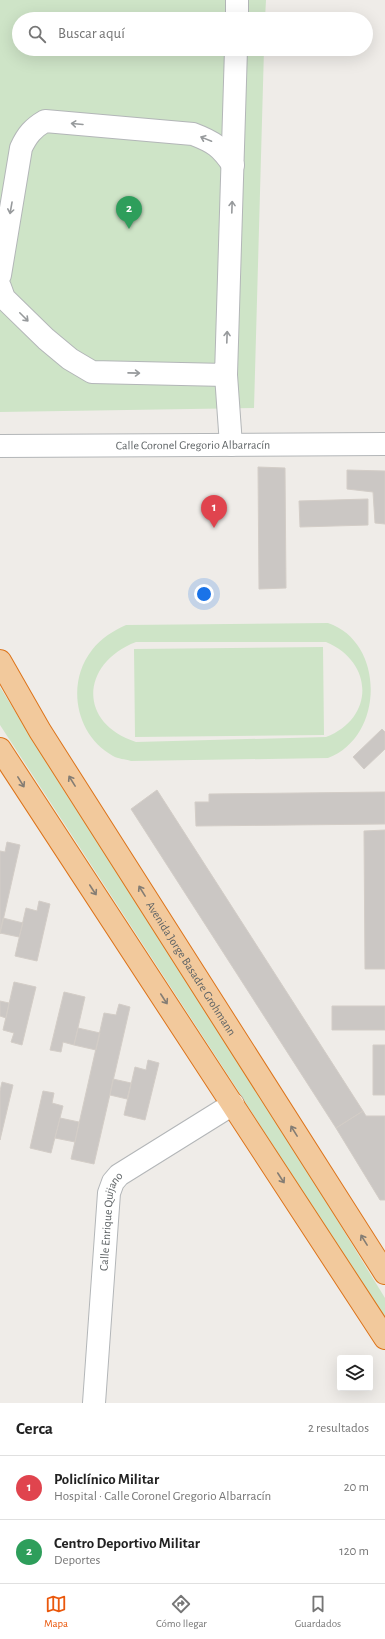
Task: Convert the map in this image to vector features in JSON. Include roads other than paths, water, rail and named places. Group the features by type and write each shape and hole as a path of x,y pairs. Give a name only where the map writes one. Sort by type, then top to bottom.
{"highway":[{"name":"Avenida Jorge Basadre Grohmann","path":"0,661 45,738 385,1273"},
{"path":"0,749 385,1338"}],"street":[{"path":"237,0 237,12"},
{"path":"231,445 226,375 236,56"},
{"path":"0,275 21,148 27,135 35,127 46,121 193,134 212,141 223,150 233,165"},
{"path":"0,287 4,298 46,339 70,359 92,372 226,375"},
{"name":"Calle Coronel Gregorio Albarracín","path":"0,446 385,444"},
{"name":"Calle Enrique Quijano","path":"94,1403 104,1244 109,1193 113,1182 119,1175 233,1104"}],"place":[{"name":"Centro Deportivo Militar","path":"129,229"},
{"name":"Policlínico Militar","path":"214,528"}]}
